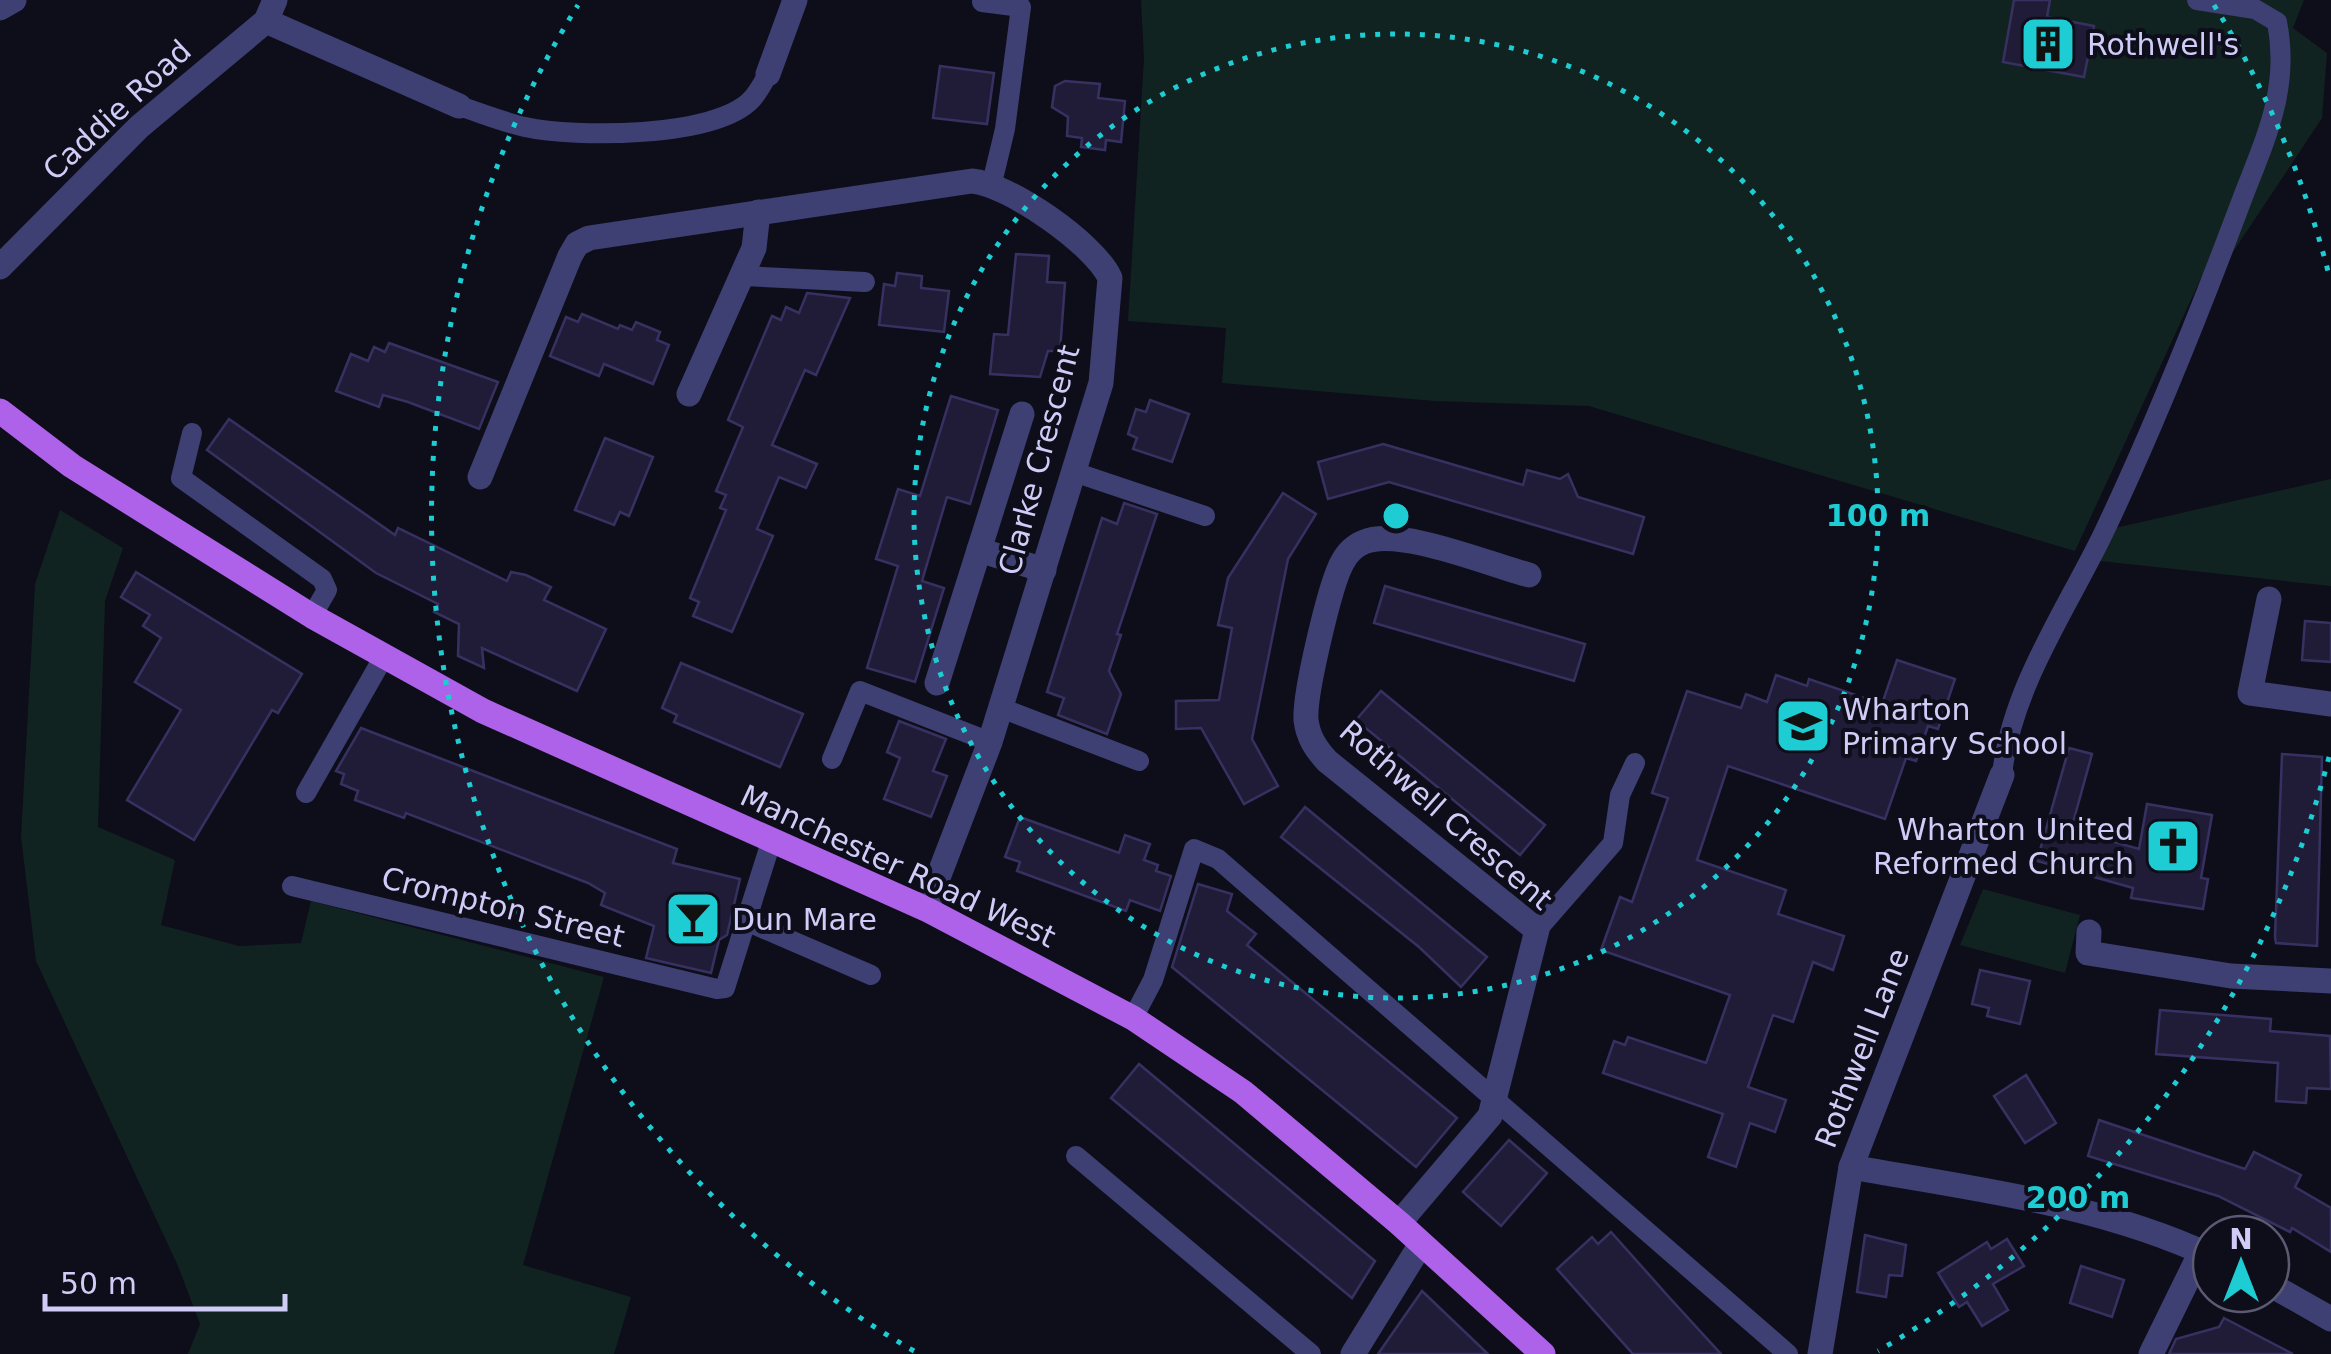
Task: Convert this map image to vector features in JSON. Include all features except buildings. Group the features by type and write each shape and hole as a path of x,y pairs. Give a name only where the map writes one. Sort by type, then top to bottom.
{"main road":[{"name":"Manchester Road West","path":"0,411 72,466 312,616 482,711 926,910 1133,1018 1242,1092 1399,1223 1543,1354"}],"street":[{"path":"0,8 14,0"},
{"path":"768,74 795,0"},
{"path":"271,11 459,106"},
{"name":"Caddie Road","path":"0,267 139,127 271,11"},
{"path":"480,477 577,244 589,238 972,180 992,183"},
{"name":"Clarke Crescent","path":"926,910 990,742 1101,383 1110,278 1086,248 992,183"},
{"path":"688,394 754,248 758,212"},
{"path":"937,682 1022,414"},
{"name":"Rothwell Crescent","path":"1399,1223 1483,1128 1495,1102 1538,930 1326,761 1317,751 1306,721 1335,580 1350,551 1380,538 1394,539 1529,575"},
{"path":"979,550 1044,570"},
{"path":"2269,599 2250,693 2331,704"},
{"name":"Rothwell Lane","path":"1820,1354 1851,1168 2002,775"},
{"path":"2088,932 2088,953 2232,976 2331,982"},
{"path":"1851,1168 2049,1202 2140,1228 2191,1248"},
{"path":"1354,1354 1422,1244"},
{"path":"2150,1354 2191,1281"},
{"path":"2291,1296 2331,1319"}],"lane":[{"path":"2002,775 2005,745 2017,710 2101,537 2194,328 2276,110 2284,58 2277,22 2255,9 2197,0"},
{"path":"982,2 1020,7 1005,129 992,183"},
{"path":"459,106 525,127 582,134 661,130 708,121 749,102 768,74"},
{"path":"742,276 865,282"},
{"path":"192,433 181,470 185,485 322,579 327,590 312,616"},
{"path":"1074,472 1204,516"},
{"path":"306,793 384,658"},
{"path":"832,759 860,691 990,742"},
{"path":"1001,708 1139,761"},
{"path":"1538,930 1613,844 1620,795 1634,762"},
{"name":"Crompton Street","path":"292,886 717,989 725,988 771,842"},
{"path":"1133,1018 1153,980 1194,850 1218,858 1788,1354"},
{"path":"746,921 871,976"},
{"path":"1076,1156 1311,1354"}],"green space":[{"path":"1141,0 2304,0 2293,28 2327,53 2322,118 2229,258 2201,278 2075,551 1589,406 1435,401 1222,383 1226,328 1128,321 1144,59"},
{"path":"2331,479 2331,586 2100,561 2115,528"},
{"path":"60,510 123,548 105,601 98,827 175,860 161,925 239,946 301,943 311,901 604,977 523,1265 631,1297 614,1354 188,1354 200,1324 178,1266 36,961 21,837 35,584"},
{"path":"1983,889 2080,915 2065,973 1960,945"}],"place":[{"name":"Rothwell's","path":"2048,44"},
{"name":"Wharton Primary School","path":"1803,726"},
{"name":"Wharton United Reformed Church","path":"2173,846"},
{"name":"Dun Mare","path":"693,919"}]}
